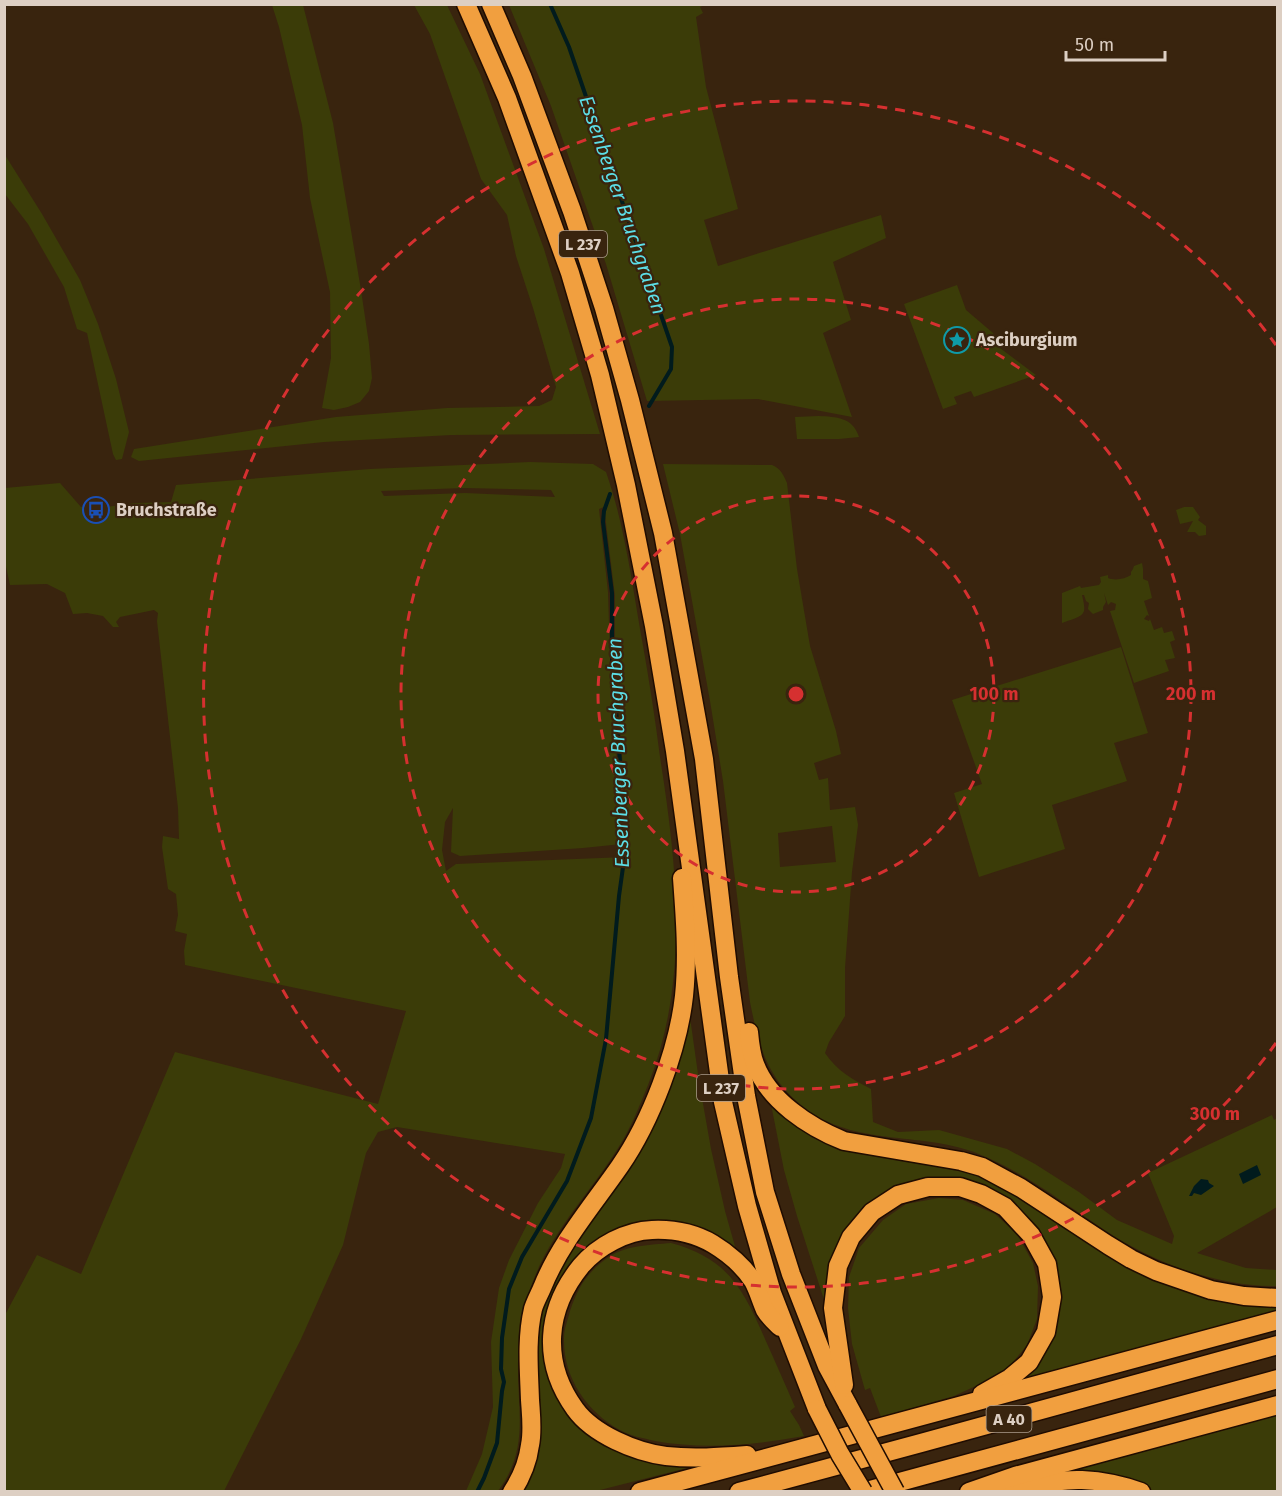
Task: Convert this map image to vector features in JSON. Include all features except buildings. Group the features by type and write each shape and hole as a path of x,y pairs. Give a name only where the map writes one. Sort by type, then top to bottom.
{"highway":[{"name":"L 237","path":"466,4 507,98 570,273 600,375 626,485 654,626 675,751 723,1102 747,1206 772,1293 816,1409 840,1455 863,1491"},
{"name":"L 237","path":"491,4 522,76 572,211 604,308 630,400 665,544 704,759 729,978 746,1096 765,1192 791,1274 827,1366 895,1491"},
{"path":"512,1491 526,1463 530,1445 528,1343 533,1308 553,1263 581,1219 622,1163 646,1121 674,1044 685,977 685,923 680,861 687,832"},
{"path":"729,978 743,1001 758,1072 781,1102 802,1120 844,1142 961,1161 982,1167 1021,1188 1131,1259 1156,1271 1211,1290 1244,1296 1278,1298"},
{"path":"848,1405 833,1308 838,1266 851,1237 872,1212 898,1195 928,1187 960,1187 981,1194 1005,1207 1031,1235 1047,1264 1052,1297 1046,1332 1029,1362 1010,1378 961,1406"},
{"path":"782,1453 694,1458 664,1456 639,1450 615,1440 592,1426 575,1410 561,1385 554,1361 553,1320 572,1277 589,1256 621,1237 642,1230 666,1230 698,1237 713,1244 737,1262 752,1281 766,1313 789,1336"},
{"path":"640,1491 1278,1320"},
{"name":"A 40","path":"739,1491 1278,1345"},
{"name":"A 40","path":"863,1491 1278,1378"},
{"path":"969,1491 1015,1476 1278,1404"},
{"path":"840,1455 851,1491"},
{"path":"996,1491 1081,1480 1121,1485 1141,1491"}],"shaded area":[{"path":"272,5 303,5 333,123 361,290 372,378 369,391 360,402 334,410 322,408 331,358 330,292 310,198 302,125"},
{"path":"414,5 447,5 480,74 544,249 600,434 451,435 324,442 139,461 131,457 134,449 336,417 447,408 539,406 552,400 556,387 516,256 507,215 481,179 430,34"},
{"path":"509,5 705,5 700,7 703,13 696,17 706,87 738,209 704,220 718,266 881,215 886,238 833,262 851,320 823,333 852,417 758,399 647,401 606,264 551,106"},
{"path":"5,155 80,280 98,324 116,379 129,432 122,459 116,460 113,454 87,333 77,329 64,287 28,224 5,194"},
{"name":"Asciburgium","path":"957,285 966,310 993,333 1000,348 1036,375 974,397 971,391 954,397 957,404 943,409 904,304"},
{"path":"819,416 843,419 853,425 859,437 797,439 795,417"},
{"path":"530,462 593,464 606,472 613,492 627,555 647,669 666,798 675,881 675,964 670,1005 661,1045 648,1085 623,1140 549,1248 529,1294 523,1313 519,1342 520,1429 518,1444 508,1475 498,1491 466,1491 482,1454 493,1407 491,1342 499,1288 509,1260 538,1203 561,1168 565,1154 397,1127 378,1132 366,1153 343,1245 301,1339 224,1491 5,1492 5,1315 37,1255 81,1274 175,1052 378,1104 406,1011 185,965 184,951 187,934 175,931 178,915 176,894 168,889 162,847 163,836 179,839 178,808 157,621 158,613 154,610 120,617 116,622 119,627 113,627 103,616 87,613 73,614 65,593 47,584 10,585 5,562 5,488 60,483 81,507 99,508 135,503 171,502 176,485 370,469","holes":["464,488 551,490 555,497 465,493 384,496 381,491","604,507 615,596 615,653 627,828 626,857 456,864 446,871 442,850 445,822 453,808 451,852 460,856 622,844 608,592 599,509"]},
{"path":"663,464 772,465 783,474 787,483 797,569 810,646 841,754 814,763 819,780 828,778 830,810 855,807 858,825 845,968 845,1016 825,1053 840,1070 871,1089 873,1122 898,1132 939,1130 1007,1149 1079,1192 1117,1220 1172,1244 1174,1236 1148,1173 1272,1115 1274,1120 1277,1118 1277,1207 1197,1253 1246,1268 1277,1270 1277,1286 1231,1282 1164,1262 1122,1241 1041,1187 991,1159 953,1146 887,1137 844,1128 824,1120 805,1108 782,1086 773,1074 761,1048 750,1002 723,781 680,534","holes":["832,826 836,862 780,867 778,833"]},
{"path":"1193,507 1200,517 1198,520 1206,526 1206,535 1199,536 1195,532 1187,532 1193,521 1180,524 1176,510"},
{"path":"1142,563 1143,579 1148,581 1152,598 1144,601 1149,616 1147,615 1144,619 1149,621 1150,619 1154,630 1162,627 1164,633 1172,631 1175,640 1170,642 1175,658 1165,660 1169,671 1134,683 1110,611 1115,610 1116,604 1111,602 1108,605 1104,593 1106,602 1103,610 1093,614 1088,609 1089,603 1082,595 1083,613 1062,623 1062,593 1080,586 1081,588 1099,585 1100,577 1108,575 1108,578 1114,579 1126,578 1131,575 1134,566"},
{"path":"1121,647 1148,733 1114,743 1127,781 1052,805 1065,849 979,877 954,793 982,784 952,700"},
{"path":"688,1003 711,1149 736,1250 706,1234 605,1239 547,1322 584,1426 707,1463 596,1491 518,1492 538,1316 551,1282 601,1202"},
{"path":"769,1094 808,1128 984,1175 1134,1267 1277,1302 1277,1310 1017,1382 1056,1303 1014,1205 902,1185 884,1193 864,1210 828,1312 784,1170"},
{"path":"939,1198 963,1200 995,1214 1017,1234 1033,1263 1038,1286 1037,1319 1027,1345 1009,1367 991,1379 954,1396 881,1417 870,1388 865,1390 852,1344 848,1308 849,1277 859,1248 883,1220 906,1204"},
{"path":"671,1243 706,1257 720,1267 740,1290 757,1321 788,1390 795,1407 790,1411 804,1436 767,1442 711,1446 655,1441 620,1430 597,1413 579,1392 568,1366 564,1338 570,1311 580,1287 595,1268 616,1253 639,1246"},
{"path":"1277,1414 1277,1491 1150,1491 1142,1487 1065,1473"}],"water":[{"path":"1257,1165 1261,1175 1243,1184 1239,1174"},
{"path":"1201,1179 1208,1180 1214,1186 1201,1195 1194,1193 1189,1196 1194,1186"}],"waterway":[{"name":"Essenberger Bruchgraben","path":"550,4 569,47 672,347 671,369 649,406"},
{"name":"Essenberger Bruchgraben","path":"477,1492 497,1443 504,1382 501,1369 502,1338 509,1289 522,1257 567,1181 591,1118 606,1039 624,860 620,762 612,659 612,593 603,522 610,494"}],"place":[{"name":"Asciburgium","path":"957,340"},
{"name":"Bruchstraße","path":"96,510"}]}
